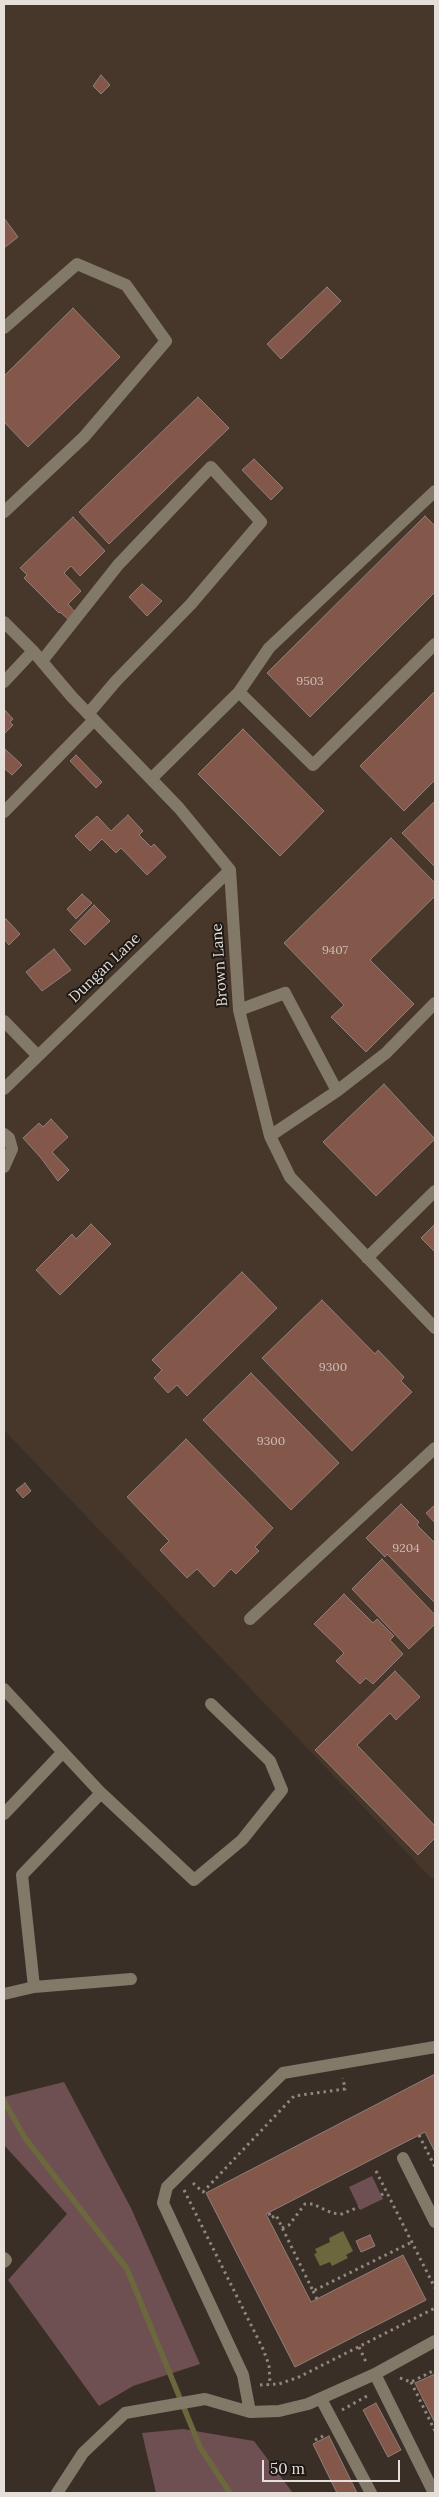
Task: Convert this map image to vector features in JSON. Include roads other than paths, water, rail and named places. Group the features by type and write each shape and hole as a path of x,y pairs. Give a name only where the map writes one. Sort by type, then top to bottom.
{"street":[{"path":"4,328 77,264 126,285 166,341 84,437 4,512"},
{"path":"4,682 38,656 118,565 211,467 262,522 191,604 116,681 91,717 4,812"},
{"path":"151,779 239,692 269,648 435,491"},
{"path":"4,622 38,656 91,717 179,808 230,870"},
{"path":"239,692 312,765 435,644"},
{"name":"Brown Lane","path":"230,870 239,1010 270,1136 290,1177 435,1328"},
{"name":"Dungan Lane","path":"4,1089 230,870"},
{"path":"239,1010 284,993 337,1091"},
{"path":"270,1136 337,1091 386,1052 435,1003"},
{"path":"4,1021 38,1056"},
{"path":"4,1134 9,1138 12,1149 4,1167"},
{"path":"367,1258 435,1191"},
{"path":"250,1619 435,1448"},
{"path":"4,1690 101,1793 194,1880 242,1840 282,1790 270,1761 212,1704"},
{"path":"4,1814 63,1752"},
{"path":"34,1987 22,1875 101,1793"},
{"path":"4,1994 34,1987 131,1979"},
{"path":"250,2412 243,2375 163,2203 167,2188 283,2073 435,2047"},
{"path":"402,2158 435,2222"},
{"path":"4,2258 6,2260 4,2262"},
{"path":"57,2493 83,2453 125,2413 152,2406 206,2399 250,2412 279,2411 321,2399 375,2374 435,2341"},
{"path":"375,2374 434,2493"},
{"path":"321,2399 370,2493"}],"waterway":[{"path":"4,2101 25,2138 127,2269 200,2447 230,2493"}]}
